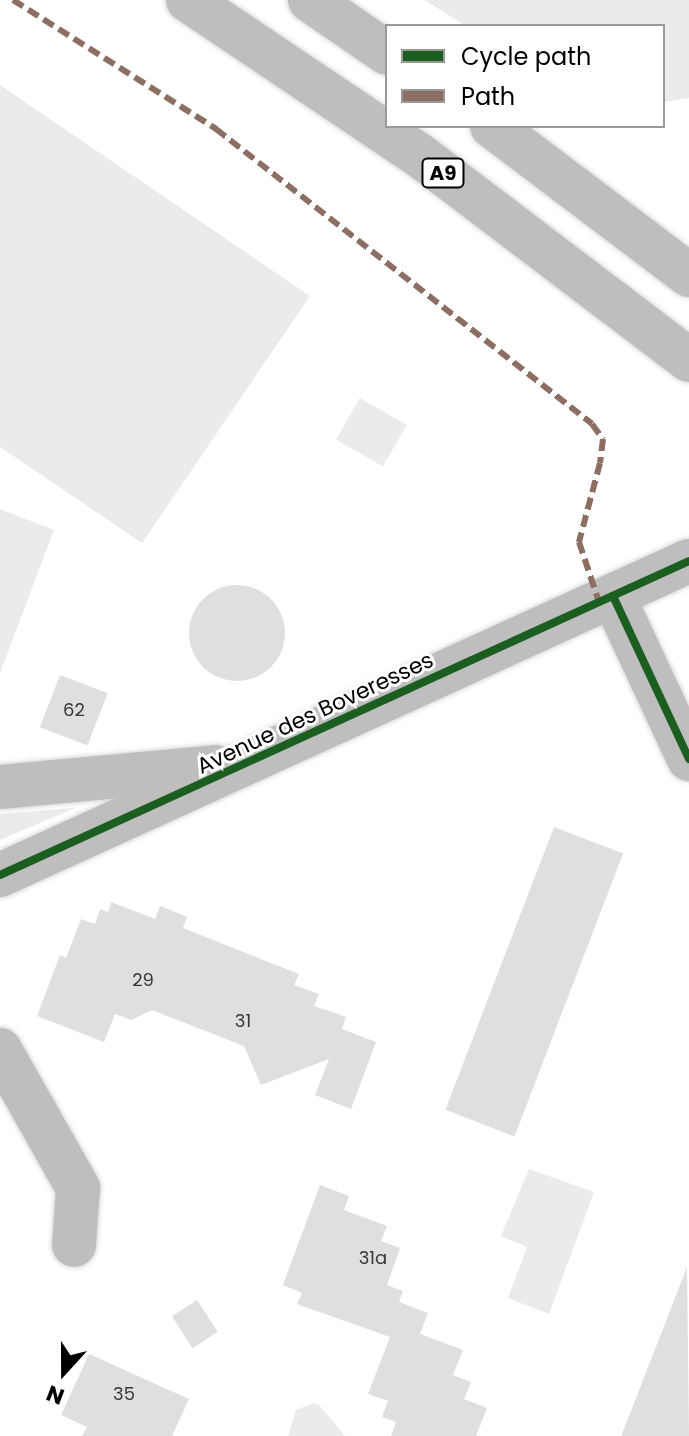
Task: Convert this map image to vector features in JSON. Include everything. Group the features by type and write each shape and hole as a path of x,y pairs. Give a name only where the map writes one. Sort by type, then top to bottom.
{"main road":[{"name":"A9","path":"188,0 419,155 689,360"},
{"path":"310,0 385,52"},
{"path":"495,128 689,275"},
{"name":"Avenue des Boveresses","path":"0,875 689,561"},
{"path":"613,596 689,759"},
{"path":"0,787 249,764"},
{"path":"0,1050 78,1188 74,1245"}],"shaded area":[{"path":"424,0 689,0 689,98 665,102 665,24 463,24"},
{"path":"0,85 310,296 142,543 0,447"},
{"path":"360,398 407,425 383,467 336,440"},
{"path":"0,509 54,530 0,673"},
{"path":"75,808 0,840 0,814"},
{"path":"529,1169 594,1192 549,1314 508,1298 527,1247 501,1236"},
{"path":"314,1403 345,1436 288,1436 296,1410"}],"building":[{"path":"237,585 255,589 271,599 281,615 285,633 281,651 271,667 255,677 237,681 219,677 203,667 193,651 189,633 193,615 203,599 219,589"},
{"path":"60,675 108,693 88,746 40,727"},
{"path":"554,827 623,854 514,1136 445,1110"},
{"path":"111,902 155,919 160,906 187,917 183,928 299,974 294,985 319,994 314,1006 346,1017 342,1029 376,1042 351,1109 315,1095 329,1059 261,1085 244,1046 152,1010 131,1020 115,1014 104,1042 37,1016 60,955 66,958 81,919 95,924 100,909 108,912"},
{"path":"320,1185 349,1196 344,1210 387,1226 381,1241 400,1248 387,1285 403,1291 399,1302 428,1313 420,1334 463,1350 453,1375 471,1382 464,1399 487,1408 476,1436 391,1436 396,1422 382,1417 388,1401 368,1394 390,1337 297,1304 302,1293 283,1285"},
{"path":"687,1267 689,1436 621,1436 640,1388"},
{"path":"197,1300 218,1332 193,1348 172,1316"},
{"path":"89,1354 189,1399 172,1436 82,1436 87,1427 61,1415"}],"marked path":[{"path":"13,0 216,129 592,424 603,439 600,463 579,542 599,602"}],"cycle path":[{"path":"0,875 689,561"},
{"path":"613,596 689,759"}]}
